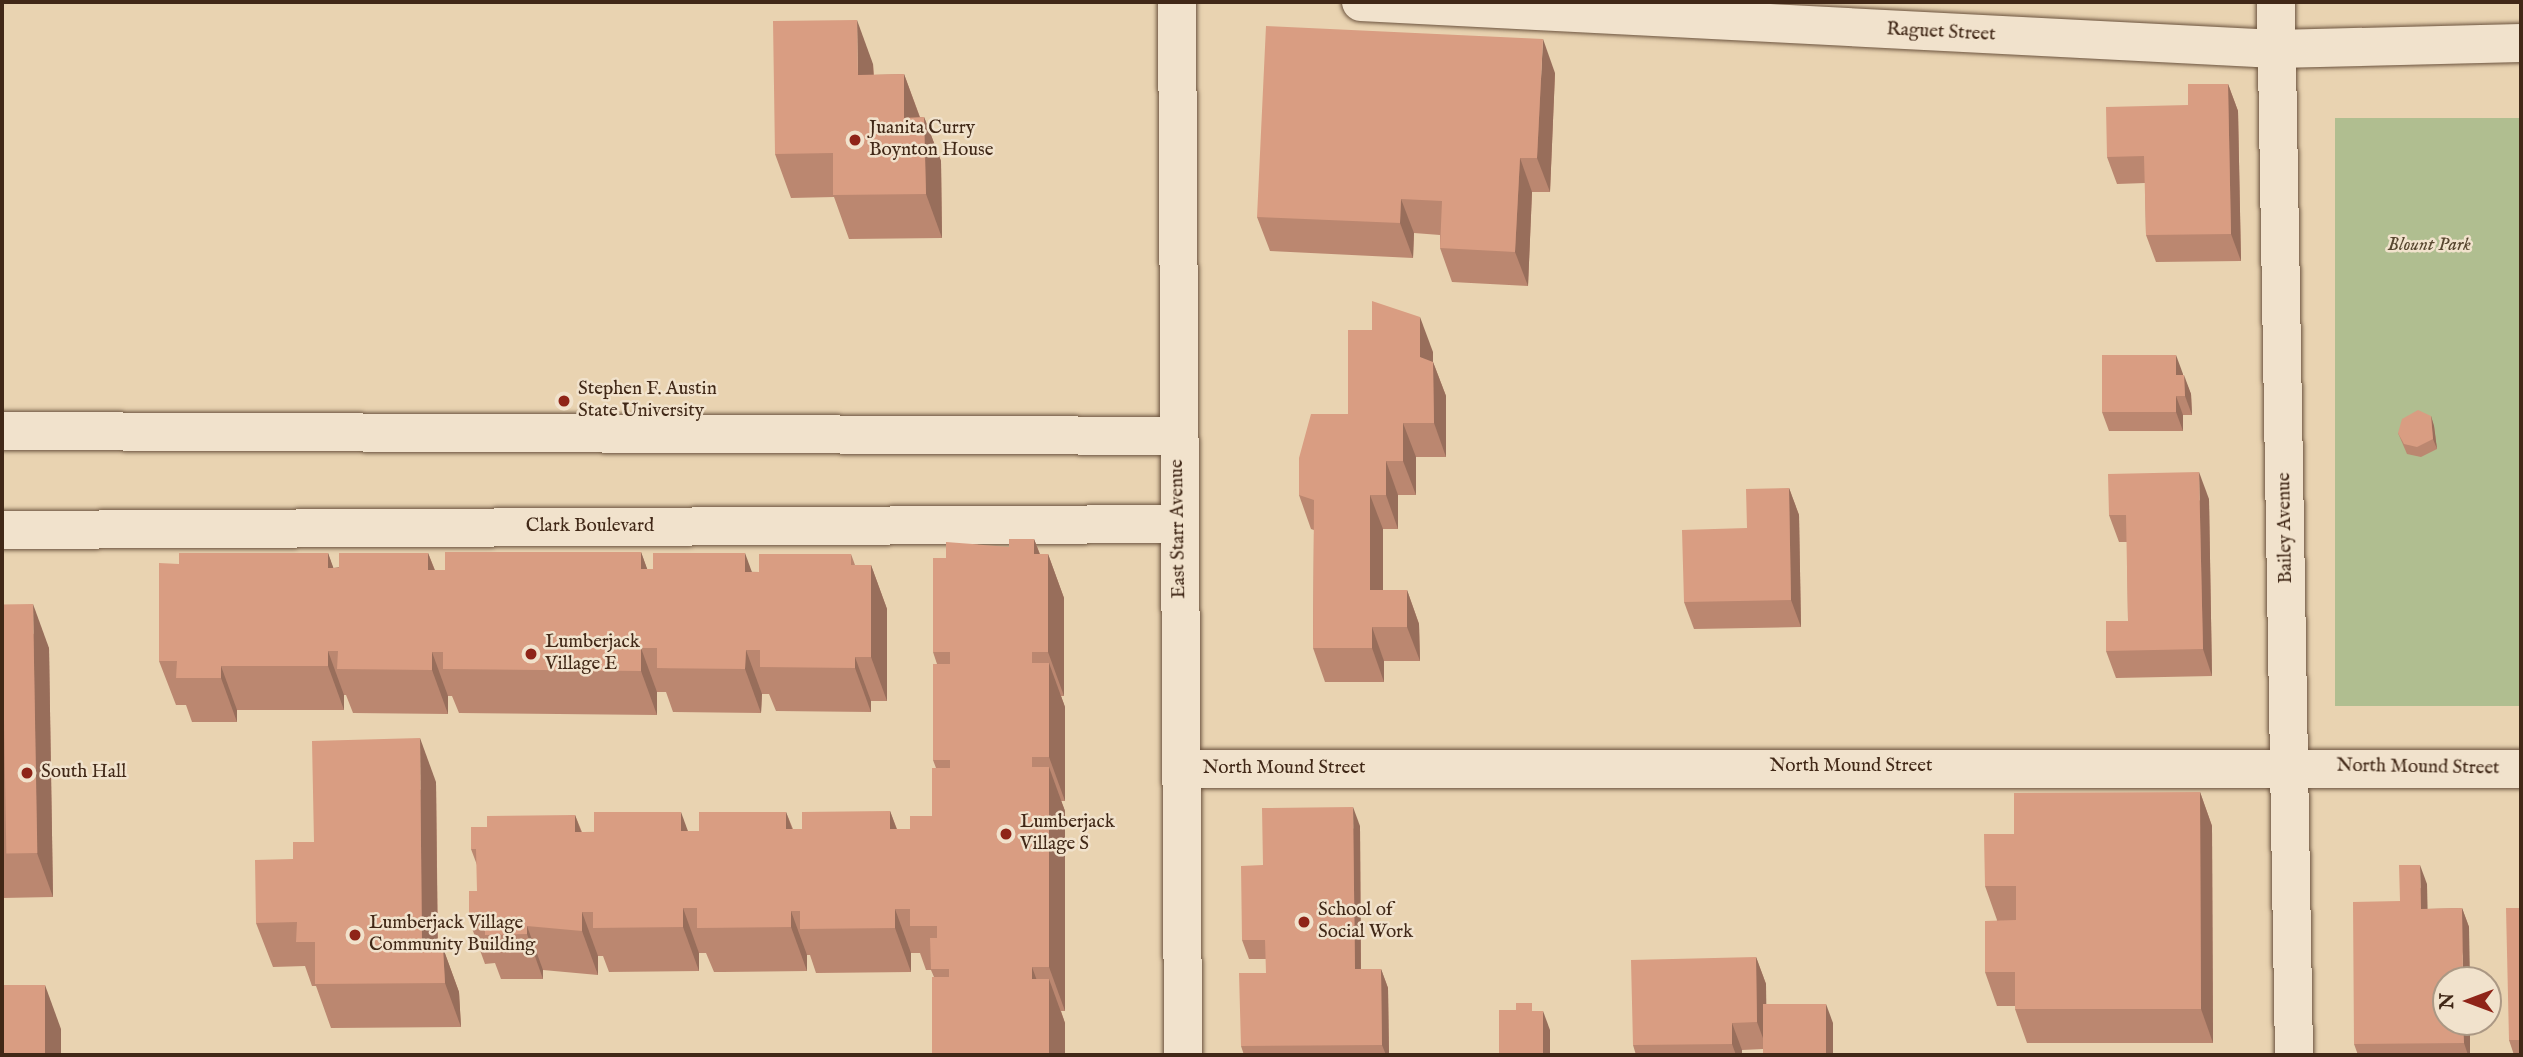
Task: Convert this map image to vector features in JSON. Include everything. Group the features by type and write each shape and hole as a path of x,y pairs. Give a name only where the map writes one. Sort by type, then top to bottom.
{"street":[{"name":"East Starr Avenue","path":"1177,2 1183,1055"},
{"name":"Raguet Street","path":"1361,2 2276,49 2521,43"},
{"name":"Bailey Avenue","path":"2276,2 2294,1055"},
{"path":"2,431 1178,436"},
{"name":"Clark Boulevard","path":"2,530 1179,524"},
{"name":"North Mound Street","path":"1181,769 2290,766 2521,769"}],"green space":[{"name":"Blount Park","path":"2335,118 2521,118 2521,706 2335,706"}],"building":[{"name":"Juanita Curry Boynton House","path":"857,20 858,75 904,74 904,118 924,117 926,194 833,195 833,153 775,154 773,21"},
{"path":"1266,26 1543,39 1537,158 1520,158 1515,252 1440,248 1442,201 1401,199 1400,223 1257,217"},
{"path":"2188,84 2228,84 2231,234 2146,235 2144,156 2107,157 2106,107 2188,105"},
{"path":"1372,301 1420,317 1420,357 1433,362 1434,423 1403,423 1403,461 1386,461 1386,495 1370,495 1370,590 1407,590 1407,627 1372,627 1372,648 1313,648 1314,500 1299,495 1299,458 1311,414 1348,414 1348,330 1372,330"},
{"path":"2102,355 2176,355 2176,375 2184,375 2185,396 2176,396 2176,412 2102,412"},
{"path":"2418,410 2431,416 2433,439 2417,447 2404,444 2398,433 2402,419"},
{"path":"2199,472 2203,649 2106,651 2106,621 2128,621 2126,515 2109,515 2108,474"},
{"path":"1789,488 1791,600 1684,602 1682,530 1747,528 1746,489"},
{"name":"Lumberjack Village S","path":"1009,539 1034,539 1034,554 1048,554 1048,652 1032,652 1032,663 1049,663 1049,757 1032,757 1032,767 1049,767 1049,967 1032,967 1032,979 1049,979 1049,1055 932,1055 932,977 949,977 949,969 931,969 930,938 937,938 937,926 910,926 910,909 895,909 895,928 800,929 800,911 791,911 791,927 697,928 697,908 683,908 683,927 593,928 593,912 582,912 582,931 527,926 527,934 485,935 485,919 469,920 469,891 477,891 476,849 471,849 471,827 487,827 487,816 575,815 575,832 594,832 594,812 681,812 681,831 699,831 699,812 786,812 786,829 802,829 802,812 890,811 890,829 910,829 910,816 932,816 932,768 950,768 950,760 933,760 933,664 950,664 950,652 933,652 933,558 946,558 946,542 1009,547"},
{"path":"445,552 641,552 641,569 653,569 653,553 745,553 745,572 759,572 759,554 851,554 851,565 871,565 871,657 855,657 855,668 760,667 760,650 746,650 745,669 657,668 657,648 641,648 641,671 443,669 443,652 432,652 432,670 337,669 338,651 328,651 328,666 221,666 221,678 176,678 177,661 159,661 159,563 179,564 179,553 328,553 328,568 339,568 339,553 428,553 428,570 445,570"},
{"path":"33,604 37,853 6,854 2,605"},
{"name":"Lumberjack Village Community Building","path":"420,738 422,948 443,948 445,983 315,984 315,942 296,942 297,922 256,923 255,860 293,859 293,842 314,842 312,741"},
{"path":"2200,792 2201,1009 2015,1009 2015,972 1985,972 1985,921 2016,920 2016,886 1985,886 1984,834 2014,834 2014,793"},
{"name":"School of Social Work","path":"1353,807 1355,969 1381,969 1382,1045 1241,1046 1239,973 1266,973 1265,940 1242,940 1241,866 1263,865 1262,808"},
{"path":"2399,865 2420,865 2421,909 2462,908 2463,966 2432,966 2432,1036 2464,1036 2464,1043 2354,1044 2353,902 2400,901"},
{"path":"2506,908 2521,908 2521,1040 2509,1040"},
{"path":"1756,957 1757,1022 1732,1023 1732,1044 1633,1045 1631,960"},
{"path":"2,985 45,985 45,1055 2,1055"},
{"path":"1516,1003 1532,1003 1532,1011 1543,1011 1543,1055 1499,1055 1499,1010 1516,1010"},
{"path":"1763,1004 1826,1004 1826,1055 1763,1055"}],"place":[{"name":"Juanita Curry Boynton House","path":"855,140"},
{"name":"Stephen F. Austin State University","path":"564,401"},
{"name":"Lumberjack Village E","path":"531,654"},
{"name":"South Hall","path":"27,773"},
{"name":"Lumberjack Village S","path":"1006,834"},
{"name":"School of Social Work","path":"1304,922"},
{"name":"Lumberjack Village Community Building","path":"355,935"}]}
